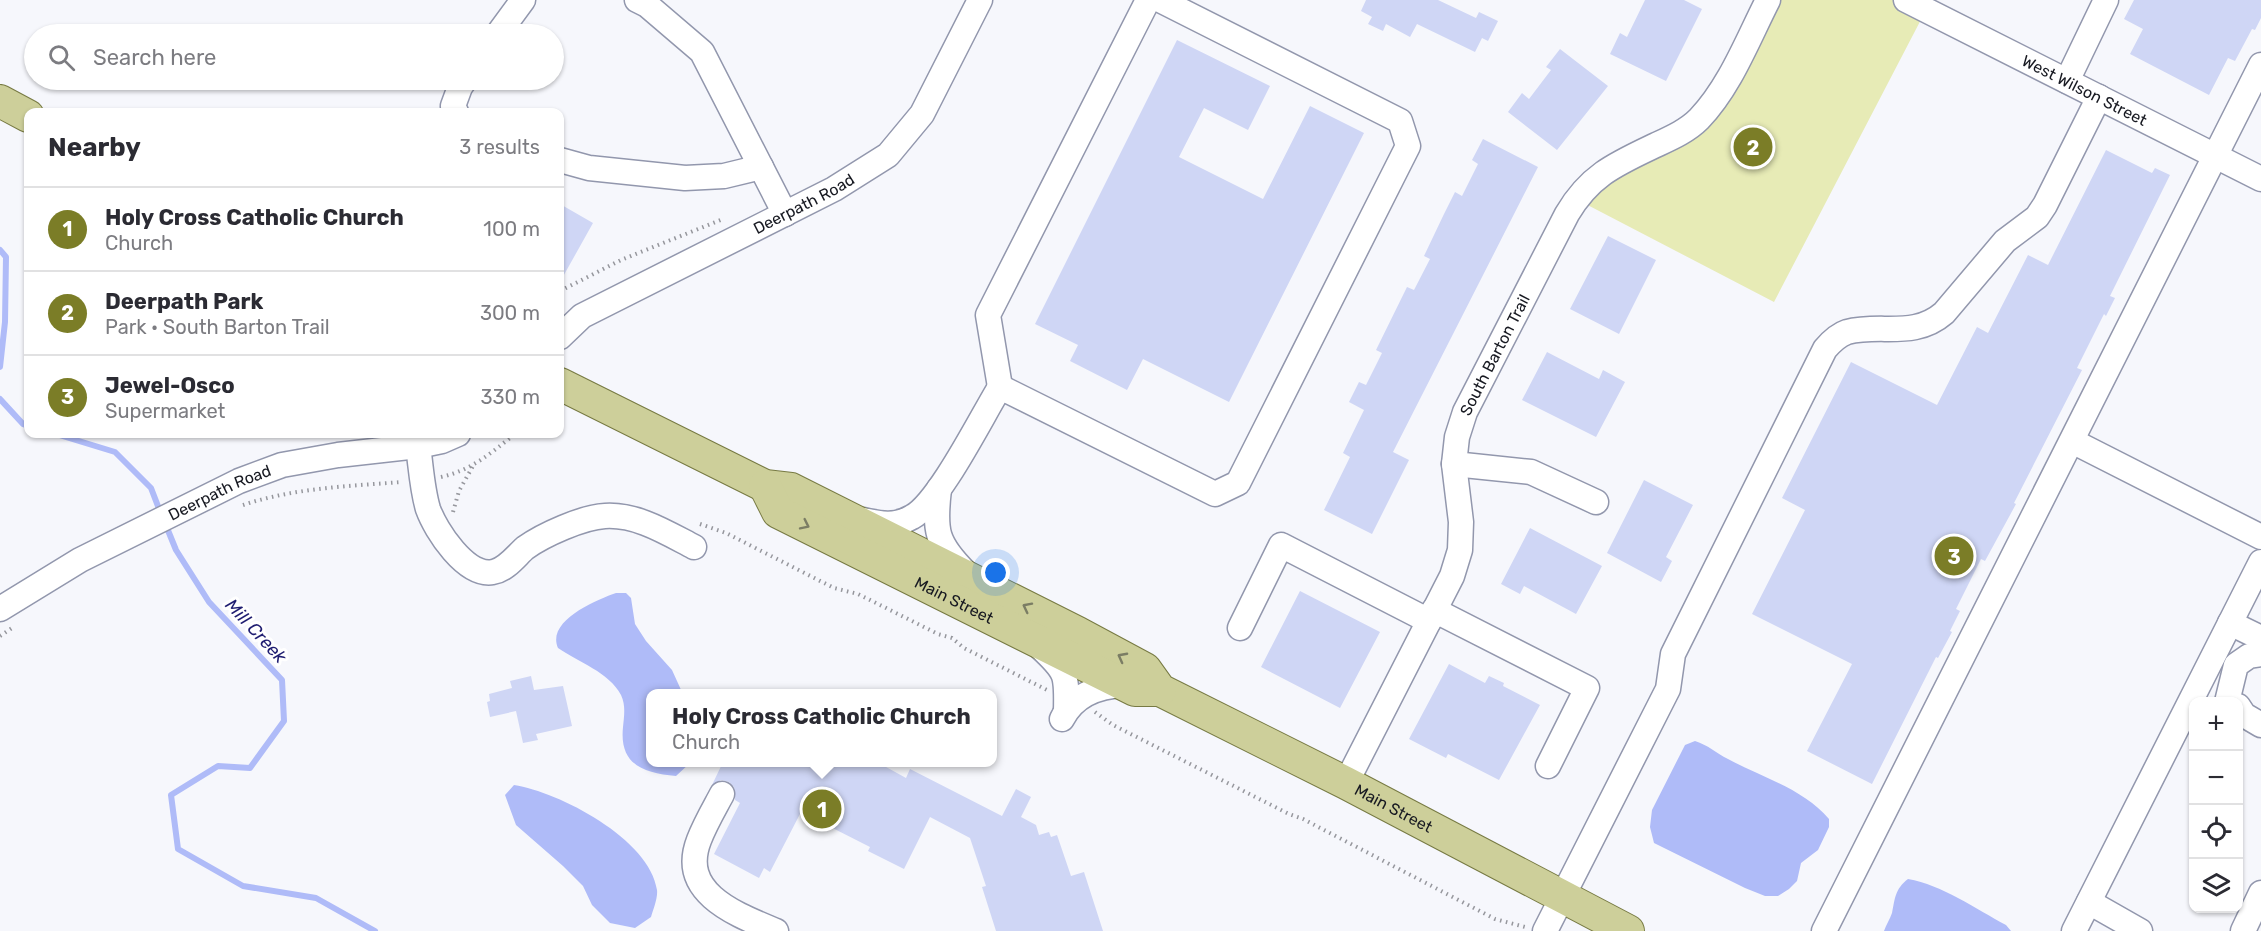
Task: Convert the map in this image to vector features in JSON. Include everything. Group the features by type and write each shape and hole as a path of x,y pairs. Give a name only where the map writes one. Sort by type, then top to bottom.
{"main road":[{"path":"0,101 24,114"},
{"name":"Main Street","path":"564,386 765,486 791,489 847,516 1145,669 1160,690"},
{"name":"Main Street","path":"765,486 778,512 1124,685 1135,690 1160,690 1346,783 1628,931"}],"street":[{"path":"505,24 523,0"},
{"path":"638,0 702,52 785,214"},
{"name":"Deerpath Road","path":"564,333 582,316 834,189 888,155 922,114 980,0"},
{"path":"847,516 886,525 896,524 919,512 939,489 1000,387 988,315 1148,0"},
{"path":"1000,387 1215,494 1238,483 1408,146 1400,121 1160,0"},
{"name":"South Barton Trail","path":"1346,783 1452,576 1460,550 1461,522 1454,464 1456,437 1465,412 1575,199 1605,170 1680,134 1699,119 1729,76 1768,0"},
{"name":"West Wilson Street","path":"1906,0 2261,179"},
{"path":"2067,81 2106,0"},
{"path":"1824,931 2261,65"},
{"path":"454,108 459,90"},
{"path":"1536,930 1562,898 1668,689 1672,654 1825,349 1834,339 1848,332 1919,327 1933,323 1944,313 2005,241 2037,217 2099,97"},
{"path":"564,161 589,168 685,178 724,176 761,167"},
{"name":"Deerpath Road","path":"0,609 80,560 239,481 282,465 338,455 418,446 449,438"},
{"path":"2072,441 2261,537"},
{"path":"418,446 425,497 435,525 462,561 481,572 494,573 542,538 584,521 605,516 628,518 650,524 694,547"},
{"path":"1454,464 1531,472 1596,502"},
{"path":"939,489 936,512 939,540 950,557 975,582"},
{"path":"1240,628 1281,545 1587,687 1548,766"},
{"path":"2074,931 2261,562"},
{"path":"2230,623 2257,649"},
{"path":"1030,638 1061,666 1066,689 1062,717 1094,690 1107,686 1124,685"},
{"path":"2228,697 2236,665 2257,649"},
{"path":"2236,697 2257,649"},
{"path":"2243,713 2261,725"},
{"path":"2243,726 2261,735"},
{"path":"722,794 698,842 695,867 698,876 705,892 725,908 776,931"},
{"path":"2243,931 2261,893"},
{"path":"2089,902 2104,913 2140,931"}],"path":[{"path":"564,289 621,260 728,217"},
{"path":"434,478 473,466 484,460 510,438"},
{"path":"452,520 453,508 459,491 473,466"},
{"path":"237,507 288,494 412,481"},
{"path":"692,522 726,534 834,588 858,594 938,634 952,638 964,648 1048,690"},
{"path":"1094,712 1113,725 1313,824 1496,919 1536,930"}],"green space":[{"path":"1768,0 1906,0 1926,10 1774,302 1576,199 1680,134"}],"water":[{"path":"616,593 626,593 631,598 635,624 646,641 672,670 681,689 646,689 646,767 686,767 676,776 654,772 636,765 625,750 623,699 616,687 601,674 558,648 556,638 559,629 575,613"},
{"path":"1695,741 1741,766 1782,784 1807,800 1829,819 1829,827 1818,850 1801,863 1797,881 1778,896 1765,896 1745,888 1654,843 1650,827 1652,810 1685,745"},
{"path":"514,785 554,797 600,821 621,836 638,853 651,871 657,893 651,917 635,928 610,923 592,905 583,886 516,825 505,795"},
{"path":"1908,879 1933,886 1958,898 2006,925 2011,931 1884,931 1898,890"}],"building":[{"path":"1366,0 1438,0 1476,18 1479,12 1498,21 1488,41 1482,38 1475,52 1417,24 1410,37 1386,24 1383,31 1368,24 1372,17 1361,11"},
{"path":"1645,0 1684,0 1702,9 1666,81 1610,54 1620,33 1627,37"},
{"path":"2134,0 2261,0 2261,18 2255,30 2252,29 2235,61 2228,58 2209,95 2130,54 2143,29 2124,19"},
{"path":"1177,40 1270,86 1248,130 1204,108 1179,157 1263,199 1310,106 1364,133 1229,402 1143,359 1127,390 1070,361 1078,345 1035,324"},
{"path":"1560,49 1608,86 1557,150 1508,112 1522,93 1529,99 1551,70 1546,67"},
{"path":"1483,139 1538,167 1393,452 1409,460 1372,534 1324,510 1350,457 1343,453 1364,410 1349,402 1359,382 1366,385 1382,353 1376,350 1407,287 1414,290 1430,259 1424,256 1455,192 1462,196 1478,164 1472,160"},
{"path":"2106,150 2152,173 2155,168 2170,175 2110,296 2115,298 2106,316 2104,314 2077,368 2082,370 2014,503 2016,504 1985,561 1981,559 1956,609 1960,611 1950,631 1952,632 1938,658 1936,657 1872,784 1807,751 1852,664 1752,614 1805,510 1782,498 1851,362 1937,405 1977,327 1988,333 2028,255 2048,265"},
{"path":"564,206 593,223 564,275"},
{"path":"1608,236 1656,260 1619,334 1570,309"},
{"path":"1547,352 1599,379 1603,370 1625,382 1596,437 1522,400"},
{"path":"1644,480 1693,505 1666,557 1672,561 1661,582 1607,553"},
{"path":"1530,528 1602,566 1576,614 1524,586 1520,594 1501,584"},
{"path":"1300,591 1380,632 1340,708 1261,667"},
{"path":"1449,664 1485,683 1489,676 1540,705 1499,780 1448,754 1446,758 1409,739"},
{"path":"531,676 534,690 563,686 572,726 536,734 538,740 523,743 516,711 490,717 487,702 490,701 489,694 512,688 510,681"},
{"path":"721,767 886,767 906,778 910,769 1002,816 1016,789 1031,797 1021,817 1036,825 1039,835 1049,832 1051,837 1057,835 1071,876 1084,872 1103,931 996,931 982,887 986,886 970,838 930,817 904,869 868,851 870,847 801,812 770,872 764,868 759,878 714,854 740,803 735,800 734,787 729,782 721,780 712,785"}],"waterway":[{"name":"Mill Creek","path":"0,250 6,257 5,322 0,367"},
{"name":"Mill Creek","path":"0,399 24,424"},
{"name":"Mill Creek","path":"69,438 115,452 151,488 161,514"},
{"name":"Mill Creek","path":"165,523 176,550 209,602 282,680 284,721 250,768 218,766 171,795 178,849 243,886 316,898 375,931"}],"place":[{"name":"Deerpath Park","path":"1753,147"},
{"name":"Jewel-Osco","path":"1954,556"},
{"name":"Holy Cross Catholic Church","path":"822,809"}]}
